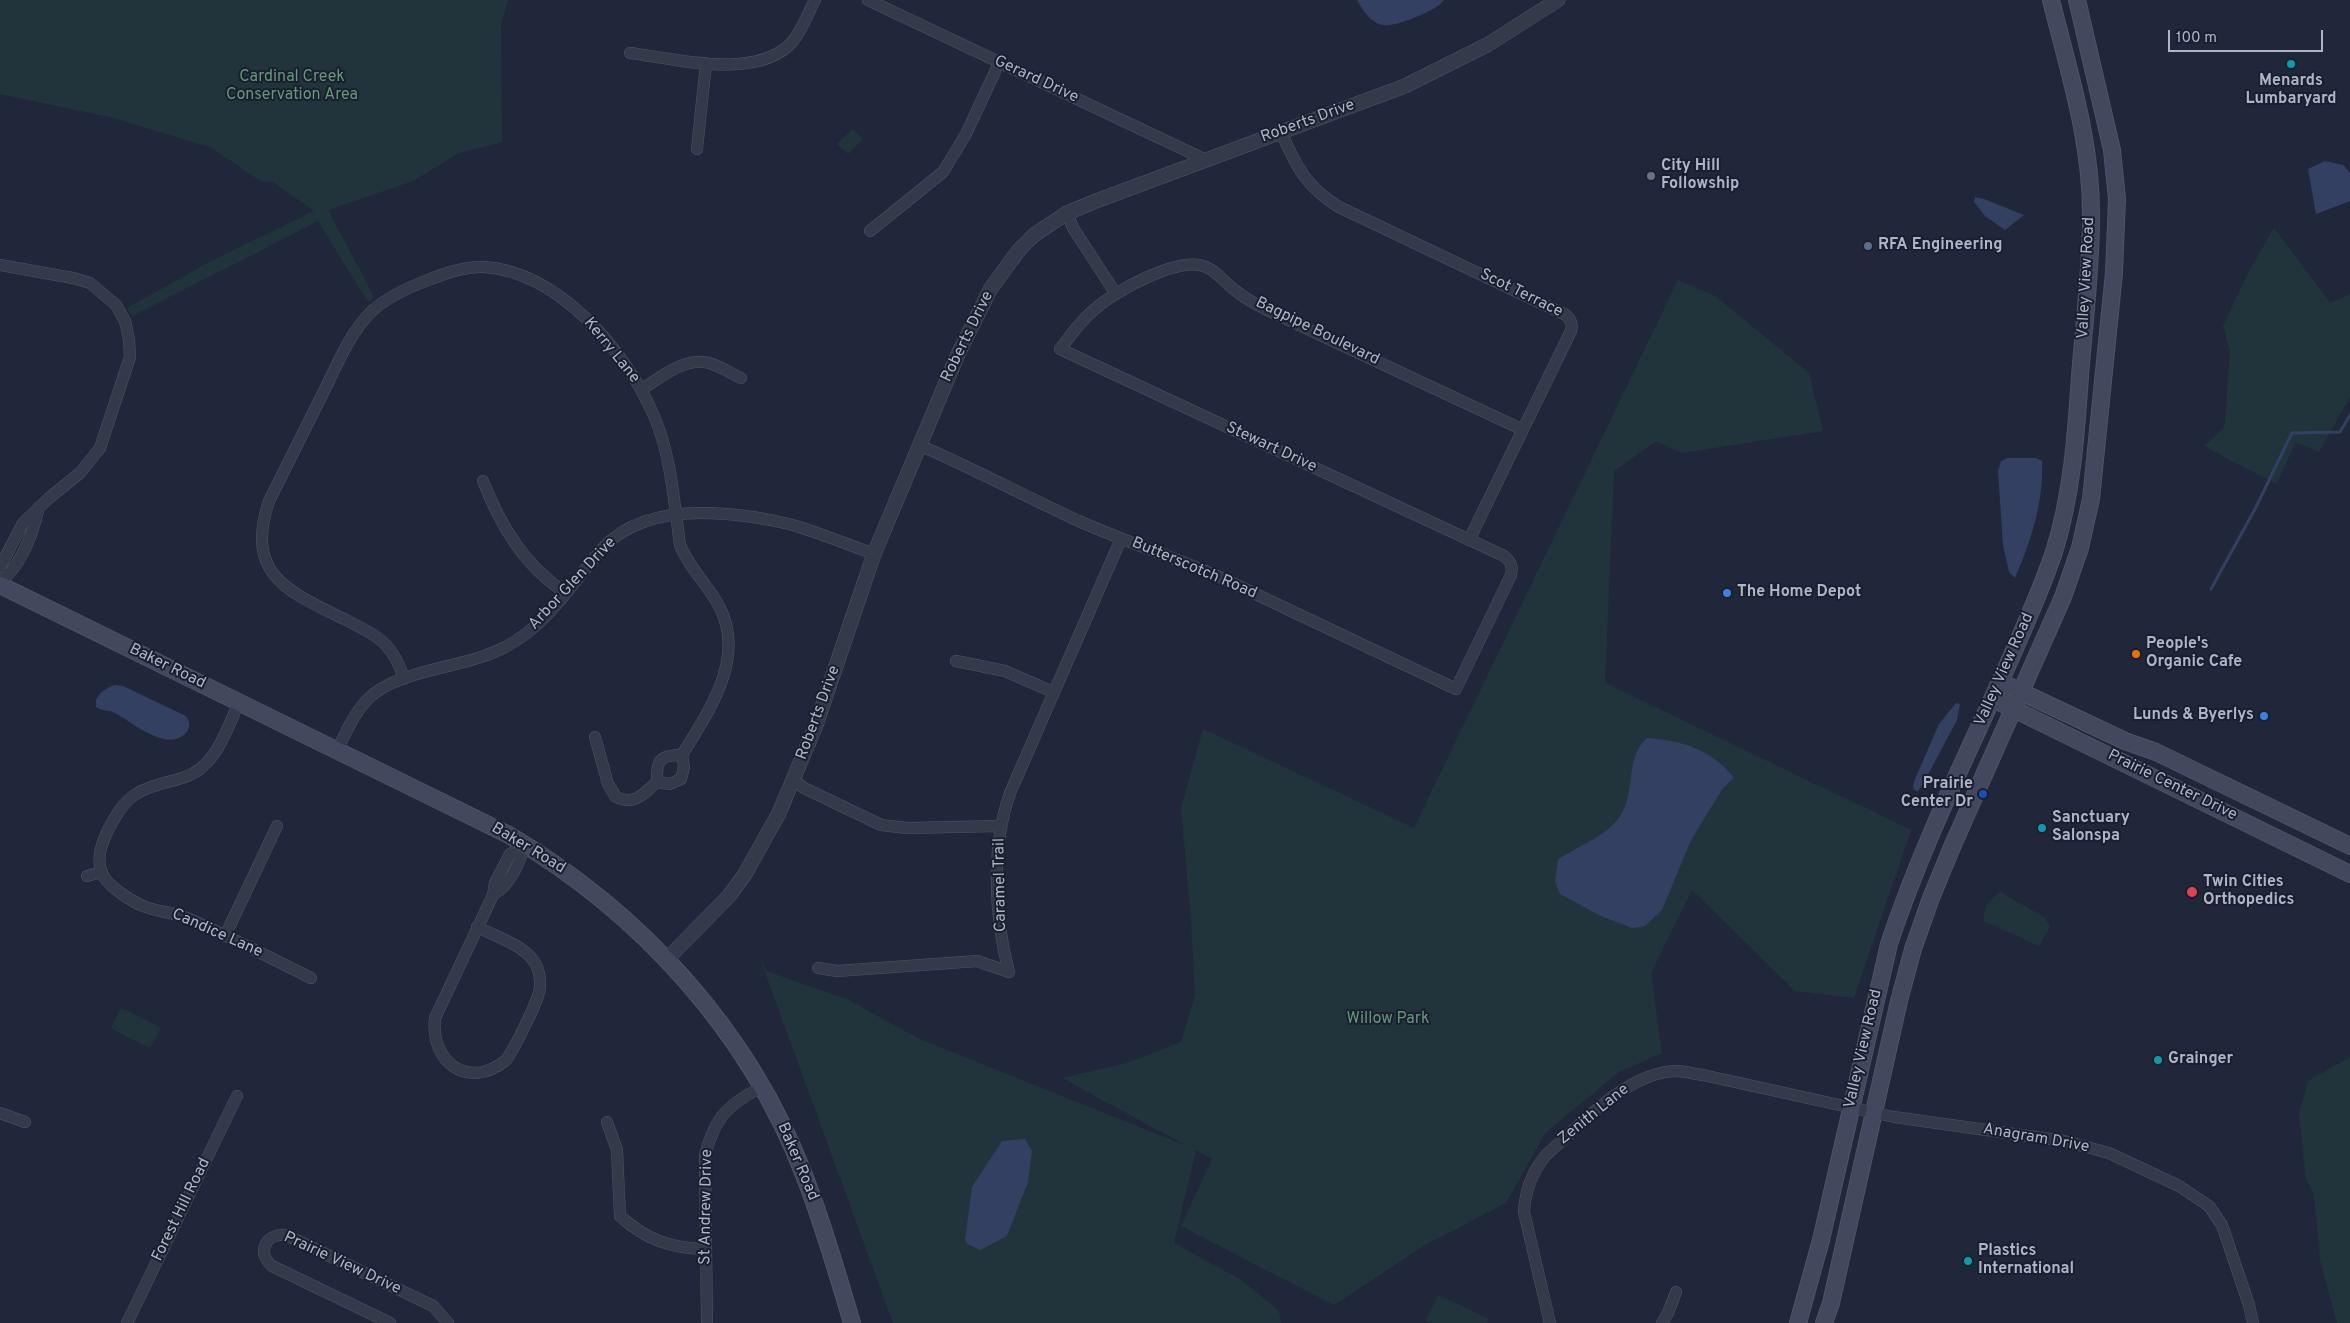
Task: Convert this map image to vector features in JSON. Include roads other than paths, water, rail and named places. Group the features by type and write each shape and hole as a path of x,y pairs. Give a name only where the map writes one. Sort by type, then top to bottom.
{"main road":[{"name":"Valley View Road","path":"1798,1323 1821,1240 1888,944 1902,904 2028,620 2054,551 2067,500 2077,426 2091,217 2089,171 2076,93 2051,0"},
{"name":"Valley View Road","path":"1824,1323 1875,1113 1899,1001 1913,949 1945,864 2063,597 2080,548 2092,500 2114,273 2117,199 2112,150 2077,0"},
{"name":"Baker Road","path":"0,583 471,815 525,844 557,864 596,894 666,959 693,989 721,1026 762,1087 804,1174 852,1323"},
{"name":"Prairie Center Drive","path":"2000,682 2125,741 2156,752 2350,846"},
{"name":"Prairie Center Drive","path":"1993,699 2350,874"}],"street":[{"path":"630,53 706,63 760,62 774,56 794,40 814,0"},
{"name":"Gerard Drive","path":"868,0 1204,159"},
{"name":"Roberts Drive","path":"666,959 729,896 761,846 794,780 816,725 874,554 926,447 976,315 991,288 1019,250 1034,235 1067,214 1204,159 1405,86 1446,67 1488,45 1558,0"},
{"path":"697,149 706,63"},
{"path":"870,231 943,172 966,134 999,63"},
{"name":"Scot Terrace","path":"1282,132 1296,166 1322,197 1339,207 1566,314 1570,319 1571,331 1521,429 1469,540"},
{"path":"1067,214 1073,228 1116,294"},
{"name":"Bagpipe Boulevard","path":"1116,294 1134,283 1181,265 1198,264 1207,267 1235,290 1265,309 1521,429"},
{"path":"0,265 73,278 90,283 116,305 125,321 129,338 130,356 126,374 100,448 80,473 23,523 0,567"},
{"name":"Kerry Lane","path":"404,679 393,654 382,641 288,590 277,580 268,566 263,551 262,534 269,501 346,346 372,311 391,297 440,275 462,269 484,267 502,269 538,283 564,300 589,320 626,365 642,389 655,418 664,446 677,515 680,545 686,558 720,608 727,627 729,648 717,697 682,755 684,767 681,779 670,784 657,782"},
{"name":"Stewart Drive","path":"1116,294 1090,314 1060,349 1504,556 1510,561 1513,568 1511,575 1456,689"},
{"path":"642,389 682,366 699,361 709,363 741,378"},
{"name":"Butterscotch Road","path":"926,447 1121,539 1188,563 1456,689"},
{"path":"483,481 502,524 525,558 556,587 566,593"},
{"path":"0,583 11,574 34,526 39,507"},
{"name":"Arbor Glen Drive","path":"337,750 358,710 368,698 380,689 404,679 502,649 536,627 603,548 615,537 642,523 677,515 718,514 758,518 790,525 874,554"},
{"name":"Caramel Trail","path":"818,968 838,971 977,961 1009,972 1002,946 998,887 1000,826 1010,793 1121,539"},
{"path":"956,662 1005,671 1053,692"},
{"path":"87,876 102,872 99,854 102,842 123,806 134,795 148,787 196,773 207,764 215,753 239,702"},
{"path":"595,736 611,792 616,797 629,801 635,800 657,782 656,770 660,761 669,755 682,755"},
{"path":"794,780 818,795 881,825 907,828 1000,826"},
{"path":"224,936 277,826"},
{"path":"477,927 526,952 534,961 540,982 539,996 507,1059 496,1067 484,1072 469,1072 455,1068 444,1060 436,1047 433,1033 434,1018 477,927 493,895 495,883 510,854 525,844"},
{"name":"Candice Lane","path":"102,872 114,886 145,907 186,917 311,978"},
{"name":"Zenith Lane","path":"1550,1323 1525,1219 1525,1197 1530,1182 1536,1168 1546,1154 1630,1085 1650,1076 1676,1071 1703,1075 1875,1113"},
{"name":"St Andrew Drive","path":"708,1323 705,1249 705,1156 710,1137 726,1110 736,1101 762,1087"},
{"name":"Forest Hill Road","path":"127,1323 237,1096"},
{"path":"0,1113 25,1122"},
{"name":"Anagram Drive","path":"1875,1113 2076,1143 2109,1153 2179,1186 2202,1199 2222,1225 2249,1305 2252,1323"},
{"path":"607,1122 617,1150 620,1216 630,1225 667,1244 680,1248 705,1249"},
{"name":"Prairie View Drive","path":"390,1323 272,1266 266,1261 264,1253 266,1244 272,1237 278,1234 286,1235 433,1306 448,1323"},
{"path":"1662,1323 1676,1292"}],"water":[{"path":"1357,0 1444,0 1434,8 1416,17 1384,25 1377,23 1369,17"},
{"path":"2325,161 2343,165 2350,173 2350,201 2316,214 2308,169"},
{"path":"1975,197 2024,215 2005,230 1985,216 1974,202"},
{"path":"2007,458 2036,458 2042,461 2039,506 2026,550 2015,578 2009,572 2003,545 1998,471 2001,461"},
{"path":"114,685 123,686 186,716 189,725 187,732 177,739 159,738 115,713 96,707 98,696"},
{"path":"1956,703 1960,704 1957,720 1923,784 1918,791 1914,790 1915,779 1939,724"},
{"path":"1647,738 1672,741 1695,748 1716,760 1734,778 1723,788 1691,840 1662,910 1645,926 1632,928 1601,916 1560,894 1555,881 1558,860 1603,833 1617,820 1623,811 1627,802 1633,763 1640,746"},
{"path":"1025,1139 1032,1151 1028,1182 1007,1236 980,1250 968,1244 965,1240 972,1187 1002,1141"}],"waterway":[{"path":"2211,589 2255,509 2292,433 2340,432 2350,415"}],"place":[{"name":"Menards Lumbaryard","path":"2291,64"},
{"name":"City Hill Followship","path":"1651,176"},
{"name":"RFA Engineering","path":"1868,246"},
{"name":"The Home Depot","path":"1727,593"},
{"name":"People's Organic Cafe","path":"2136,654"},
{"name":"Lunds & Byerlys","path":"2264,716"},
{"name":"Prairie Center Dr","path":"1983,794"},
{"name":"Sanctuary Salonspa","path":"2042,828"},
{"name":"Twin Cities Orthopedics","path":"2192,892"},
{"name":"Grainger","path":"2158,1060"},
{"name":"Plastics International","path":"1968,1261"}],"park label":[{"name":"Cardinal Creek Conservation Area","path":"292,87"},
{"name":"Willow Park","path":"1388,1020"}]}
